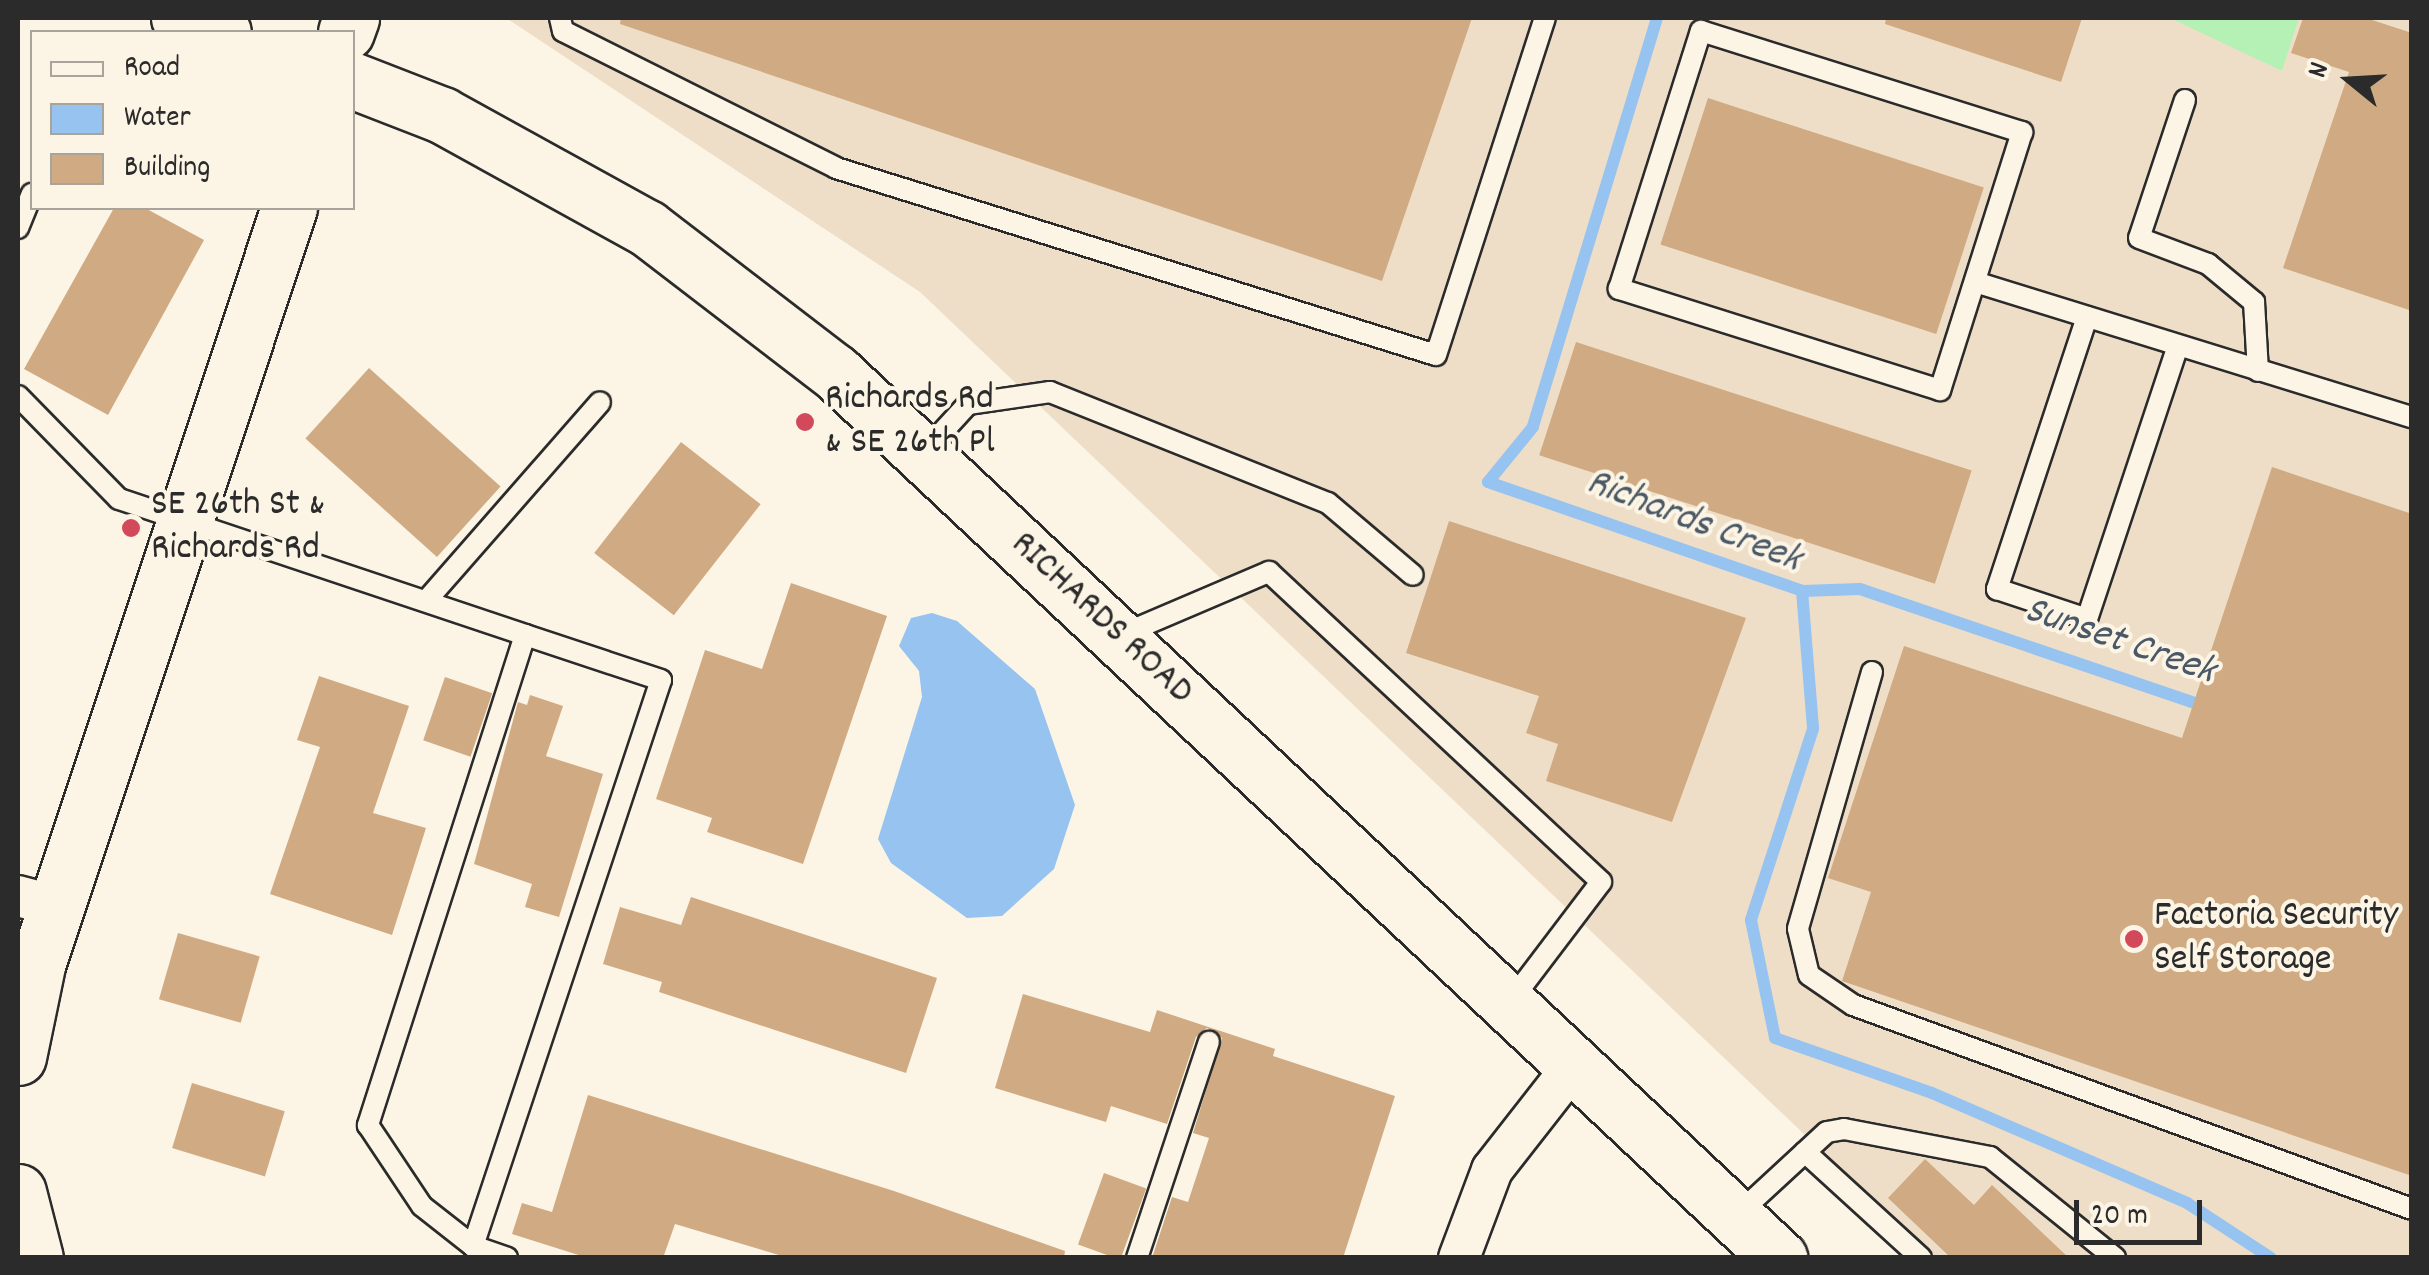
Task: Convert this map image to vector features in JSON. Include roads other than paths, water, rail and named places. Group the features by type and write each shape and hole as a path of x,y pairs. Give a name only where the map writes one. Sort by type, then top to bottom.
{"main road":[{"path":"179,18 217,30"},
{"name":"RICHARDS ROAD","path":"355,81 442,115 647,228 834,372 1120,636 1779,1258"},
{"path":"18,1057 37,901 186,517 288,210"},
{"path":"18,1192 35,1258"}],"street":[{"path":"1459,1258 1492,1170 1574,1066"}],"lane":[{"path":"560,18 562,31 836,168 1436,355 1545,18"},
{"path":"1701,31 2022,132 1974,282 1940,390 1620,289 1701,31"},
{"path":"2185,100 2139,238 2208,264 2254,302 2258,371"},
{"path":"18,228 30,199"},
{"path":"1974,282 2412,417"},
{"path":"2087,317 1996,588 2087,618 2178,346"},
{"path":"923,453 968,404 1050,392 1328,502 1413,575"},
{"path":"18,396 119,500 186,517 661,680 473,1246"},
{"path":"426,601 600,402"},
{"path":"1120,636 1269,572 1602,882 1508,1004"},
{"path":"507,1258 473,1246 422,1206 368,1125 525,635"},
{"path":"1872,672 1798,928 1808,975 1853,1004 2412,1209"},
{"path":"1136,1258 1209,1042"},
{"path":"1735,1217 1805,1152 1844,1129 1983,1154 2114,1258"},
{"path":"1805,1152 1920,1258"}],"water":[{"path":"932,613 957,621 1035,689 1075,805 1054,869 1002,916 967,918 891,863 878,839 922,697 919,671 899,646 911,618"}],"waterway":[{"name":"Richards Creek","path":"1657,18 1533,427 1488,482 1802,591 1813,729 1751,920 1775,1038 1932,1093 2187,1203 2271,1258"},
{"name":"Sunset Creek","path":"1802,591 1860,589 2210,708"}],"place":[{"name":"Richards Rd & SE 26th Pl","path":"805,422"},
{"name":"SE 26th St & Richards Rd","path":"131,528"},
{"name":"Factoria Security Self Storage","path":"2134,939"}]}
